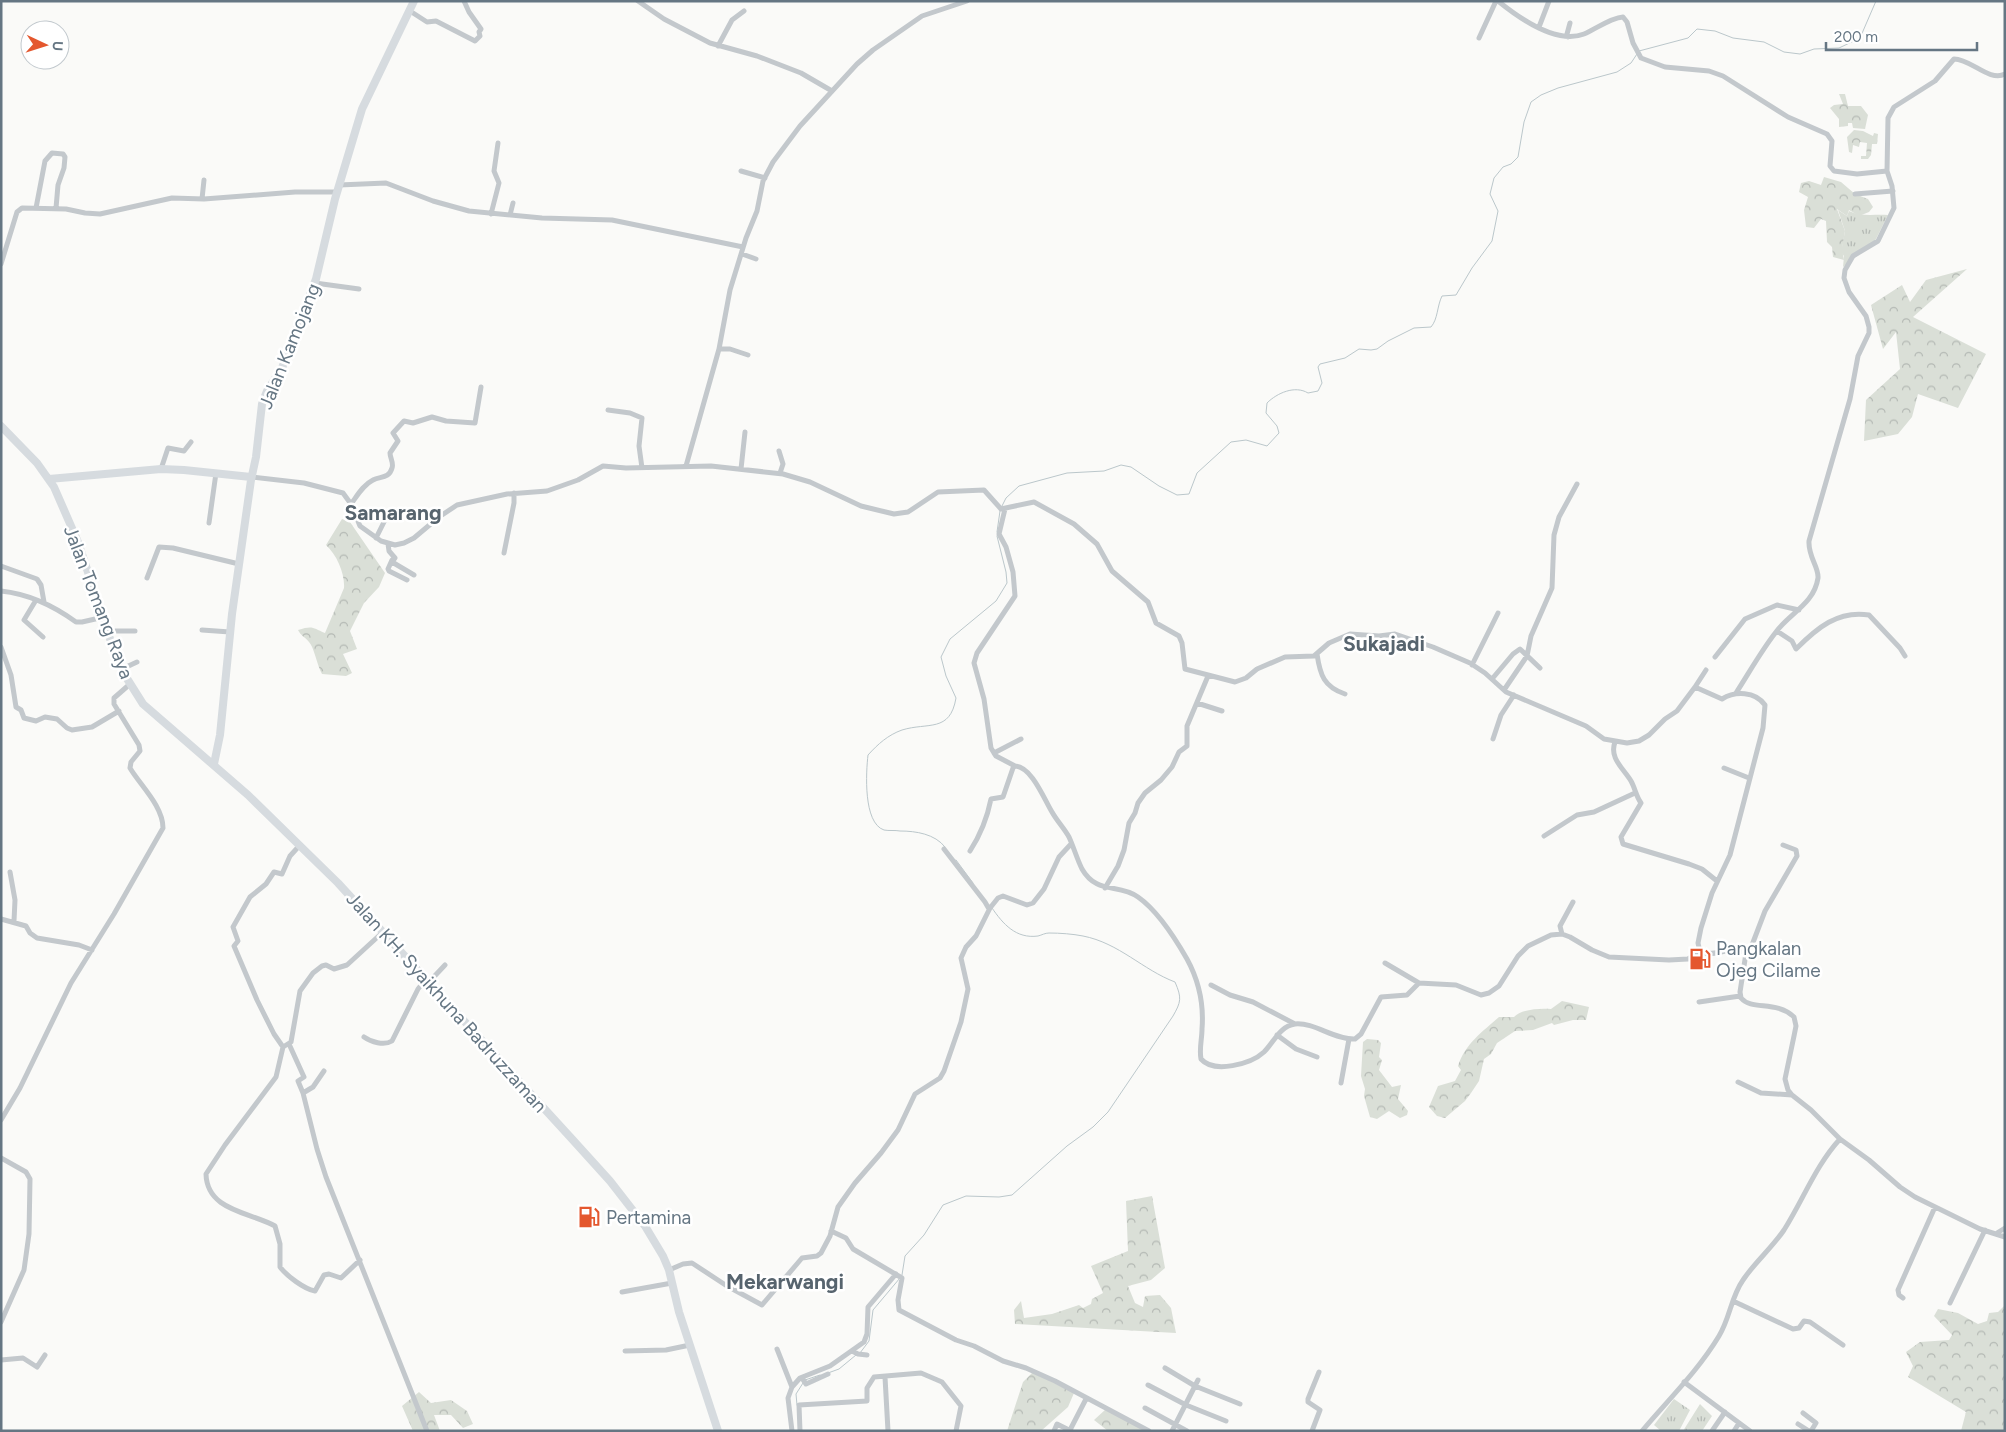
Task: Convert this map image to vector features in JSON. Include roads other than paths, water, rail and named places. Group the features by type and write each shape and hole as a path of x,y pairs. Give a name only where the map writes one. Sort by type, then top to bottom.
{"main road":[{"name":"Jalan Kamojang","path":"214,764 220,735 230,632 262,404 267,391 282,368 315,283 338,189 366,99 414,1"},
{"name":"Jalan Tomang Raya","path":"1,426 29,453 49,479 78,542 108,631 122,669 130,684 147,708 214,764"},
{"path":"49,479 162,469 251,477"},
{"name":"Jalan KH. Syaikhuna Badruzzaman","path":"214,764 338,883 610,1181 645,1226 669,1270 690,1345 718,1431"}],"street":[{"path":"410,11 428,22 436,21 475,41 480,36 479,32 481,29 464,1"},
{"path":"638,1 664,19 718,46 757,56 800,73 832,91"},
{"path":"686,466 719,349 730,290 757,211 765,178 773,162 800,126 857,64 922,16 967,1"},
{"path":"1479,38 1497,1 1516,16 1561,36 1568,37 1582,35 1621,16 1627,22 1641,58 1664,67 1709,72 1723,76 1788,117 1828,134 1832,141 1830,166 1834,171 1857,174 1887,171"},
{"path":"1539,27 1549,1"},
{"path":"718,46 732,20 744,11"},
{"path":"1568,37 1570,24"},
{"path":"1736,693 1777,631 1808,602 1818,578 1809,553 1809,541 1850,399 1858,356 1869,327 1866,316 1846,284 1845,270 1853,256 1874,245 1882,234 1894,208 1893,191 1887,171 1887,123 1889,114 1894,107 1935,80 1954,59 1965,61 1996,76 2005,74"},
{"path":"491,214 499,183 494,171 498,143"},
{"path":"36,208 45,161 51,153 63,154 65,157 64,168 58,184 56,208"},
{"path":"741,171 765,178"},
{"path":"202,198 204,180"},
{"path":"1,264 2,255 17,212 22,208 56,208 100,214 172,198 202,198 338,189 386,183 469,211 576,220 612,220 743,248"},
{"path":"1854,194 1893,191"},
{"path":"510,215 513,203"},
{"path":"742,254 756,259"},
{"path":"315,283 359,289"},
{"path":"719,349 730,349 748,355"},
{"path":"351,504 368,484 375,479 384,477 390,472 393,466 390,453 398,441 393,433 404,422 413,423 432,417 446,421 475,423 480,386"},
{"path":"608,410 630,413 642,418 639,446 642,468"},
{"path":"741,469 745,432"},
{"path":"162,469 168,448 184,451 191,442"},
{"path":"779,451 783,464 780,473"},
{"path":"251,477 304,483 345,495 351,504 359,525 376,538 388,544 399,544 414,538 457,505 514,493 555,488 578,480 603,466 642,468 711,466 780,473 810,482 861,506 890,514 908,512 936,492 944,491 984,490 1003,509"},
{"path":"209,523 216,474"},
{"path":"1504,690 1527,656 1531,636 1552,588 1552,551 1556,526 1577,484"},
{"path":"504,552 514,503 514,493"},
{"path":"1003,509 1027,502 1034,502 1077,527 1100,547 1114,572 1148,602 1156,623 1179,636 1182,642 1185,669 1208,676 1235,682 1246,678 1257,669 1285,657 1291,655 1307,657 1317,654 1329,643 1350,634 1379,636 1395,634 1433,647 1472,665 1504,690 1586,726 1604,739 1630,743 1647,737 1665,719 1677,712 1706,670"},
{"path":"1003,509 998,534 1006,547 1013,572 1015,596 977,653 974,663 984,699 991,748 996,756 1022,768 1033,779 1071,844 1083,870 1090,879 1105,888 1129,892 1138,897 1158,917 1188,960 1200,991 1202,1002 1200,1059 1205,1064 1224,1068 1251,1059 1264,1053 1277,1035 1295,1024"},
{"path":"376,538 387,516"},
{"path":"388,544 389,551 394,558 388,569 389,571 407,580"},
{"path":"147,578 159,547 173,548 239,564"},
{"path":"392,560 414,575"},
{"path":"1,566 37,579 42,585 44,602"},
{"path":"1,591 21,594 44,602 76,622 104,617"},
{"path":"36,600 24,620 43,637"},
{"path":"1715,657 1745,619 1777,605 1799,610"},
{"path":"1472,665 1498,613"},
{"path":"1777,631 1792,641 1796,649 1824,624 1846,615 1869,616 1900,648 1905,656"},
{"path":"202,630 230,632"},
{"path":"108,631 135,631"},
{"path":"1,647 11,675 16,707 21,710 23,718 35,721 45,717 57,719 72,730 92,727 119,711"},
{"path":"1492,679 1517,650 1522,649 1540,668"},
{"path":"1317,654 1320,669 1328,685 1344,694"},
{"path":"122,669 137,662"},
{"path":"1105,888 1118,866 1124,850 1129,823 1136,813 1138,803 1144,794 1161,780 1172,767 1179,752 1187,746 1187,726 1208,676"},
{"path":"1,1120 20,1088 67,991 163,828 162,820 147,790 131,770 131,762 139,752 140,747 114,705 114,698 130,684"},
{"path":"1695,687 1722,699 1736,693 1750,695 1762,701 1765,705 1763,728 1730,855 1717,881 1701,928 1698,943 1700,952"},
{"path":"1493,739 1501,714 1514,695"},
{"path":"1197,703 1222,711"},
{"path":"994,753 1021,739"},
{"path":"1615,742 1614,756 1631,781 1640,804 1622,835 1623,844 1702,869 1717,881"},
{"path":"970,851 981,834 989,815 991,799 1003,797 1011,772 1015,766"},
{"path":"1724,768 1749,778"},
{"path":"1544,836 1577,815 1594,812 1635,794"},
{"path":"669,1270 683,1264 692,1263 727,1286 762,1305 802,1258 819,1255 828,1241 838,1207 862,1173 881,1153 898,1130 915,1094 940,1078 944,1071 961,1022 968,989 961,958 966,947 976,936 990,907 998,898 1003,896 1027,905 1033,903 1044,889 1059,857 1071,844"},
{"path":"300,845 290,856 282,874 274,872 266,884 250,897 232,927 238,942 234,946 257,1000 274,1034 283,1047 276,1077 225,1145 206,1174 209,1189 216,1199 230,1209 275,1226 280,1244 280,1267 311,1290 315,1291 324,1275 329,1274 341,1278 360,1260"},
{"path":"1783,845 1796,850 1797,856 1765,912 1752,945 1746,953 1740,996 1746,1003 1779,1008 1794,1017 1796,1026 1785,1079 1788,1090 1840,1139 1869,1160 1900,1188 1980,1229 2005,1237"},
{"path":"944,849 990,907"},
{"path":"10,872 15,900 14,922"},
{"path":"1562,934 1560,926 1573,902"},
{"path":"1,919 26,926 30,933 37,938 79,945 92,950"},
{"path":"283,1047 289,1044 292,1036 298,995 313,973 326,965 334,969 347,965 383,932"},
{"path":"1384,963 1418,983 1456,985 1484,995 1499,986 1518,956 1528,946 1551,935 1562,934 1609,957 1669,960 1688,958 1700,952 1706,954 1734,949 1746,953"},
{"path":"364,1037 386,1043 392,1041 418,989 445,965"},
{"path":"1211,985 1230,995 1254,1002 1295,1024 1309,1026 1349,1039 1361,1034 1382,997 1407,995 1418,983"},
{"path":"1699,1002 1740,996"},
{"path":"1277,1035 1296,1049 1317,1057"},
{"path":"1341,1083 1349,1039"},
{"path":"289,1044 304,1077 298,1081 322,1164 427,1431"},
{"path":"303,1093 313,1087 324,1071"},
{"path":"1738,1082 1761,1093 1792,1095"},
{"path":"1642,1431 1684,1382 1719,1335 1743,1280 1778,1238 1794,1214 1819,1167 1840,1139"},
{"path":"1,1158 26,1172 30,1179 28,1238 24,1270 1,1322"},
{"path":"1903,1298 1899,1295 1898,1290 1935,1207"},
{"path":"1997,1233 2005,1228"},
{"path":"1950,1303 1985,1230"},
{"path":"831,1231 846,1238 853,1249 899,1276"},
{"path":"792,1386 855,1352 866,1339 868,1307 899,1276"},
{"path":"899,1276 899,1310 956,1340 974,1346 1003,1361 1026,1368 1149,1431"},
{"path":"622,1292 672,1283"},
{"path":"1733,1300 1793,1329 1799,1328 1804,1322 1810,1322 1843,1345"},
{"path":"625,1351 666,1350 690,1345"},
{"path":"777,1349 792,1386 788,1398 792,1431"},
{"path":"855,1352 867,1355"},
{"path":"1,1360 23,1358 37,1367 45,1355"},
{"path":"1165,1368 1240,1404"},
{"path":"1312,1431 1320,1410 1308,1402 1308,1399 1319,1372"},
{"path":"803,1380 828,1374"},
{"path":"800,1431 799,1405 867,1401 867,1388 874,1377 921,1374 942,1382 961,1406 956,1431"},
{"path":"885,1376 888,1431"},
{"path":"1684,1382 1750,1431"},
{"path":"1172,1431 1197,1383"},
{"path":"1148,1385 1186,1405 1226,1421"},
{"path":"1054,1431 1057,1424 1070,1431 1086,1399"},
{"path":"1145,1408 1187,1431"},
{"path":"1712,1431 1725,1412"},
{"path":"1798,1424 1810,1431 1816,1423 1803,1413"},
{"path":"1734,1431 1739,1423"}],"waterway":[{"path":"1639,51 1688,38 1697,29 1715,31 1733,38 1764,42 1784,52 1800,54 1814,49 1839,48 1860,38 1876,1"},
{"path":"1002,506 1006,498 1019,486 1067,473 1104,471 1121,465 1131,467 1159,486 1177,495 1189,494 1197,473 1231,442 1246,440 1267,446 1279,433 1277,426 1266,413 1267,403 1271,399 1286,391 1298,390 1308,393 1318,391 1322,383 1318,367 1320,364 1345,358 1359,349 1377,349 1388,341 1414,328 1431,327 1442,296 1456,295 1472,268 1492,241 1498,211 1490,194 1494,178 1503,167 1511,164 1518,157 1524,122 1531,102 1541,95 1558,88 1617,72 1631,63 1637,54"},
{"path":"997,532 1000,511"},
{"path":"945,847 936,839 925,834 884,830 877,825 872,818 867,796 868,755 892,734 902,730 936,724 949,717 956,698 946,676 941,657 950,639 996,601 1007,583 997,536"},
{"path":"956,860 973,883"},
{"path":"902,1275 905,1256 924,1235 943,1205 966,1196 999,1197 1012,1195 1067,1146 1093,1127 1108,1112 1173,1016 1179,1003 1180,996 1175,982 1152,971 1108,944 1096,939 1071,934 1023,935 1006,925 992,908"},
{"path":"860,1353 869,1341 873,1310 900,1278"},
{"path":"828,1373 839,1369 856,1355"},
{"path":"805,1380 820,1375"},
{"path":"797,1405 796,1394 803,1383"}],"place":[{"name":"Pangkalan Ojeg Cilame","path":"1700,959"},
{"name":"Pertamina","path":"589,1217"}],"district":[{"name":"Samarang","path":"393,513"},
{"name":"Sukajadi","path":"1384,644"},
{"name":"Mekarwangi","path":"785,1282"}]}
